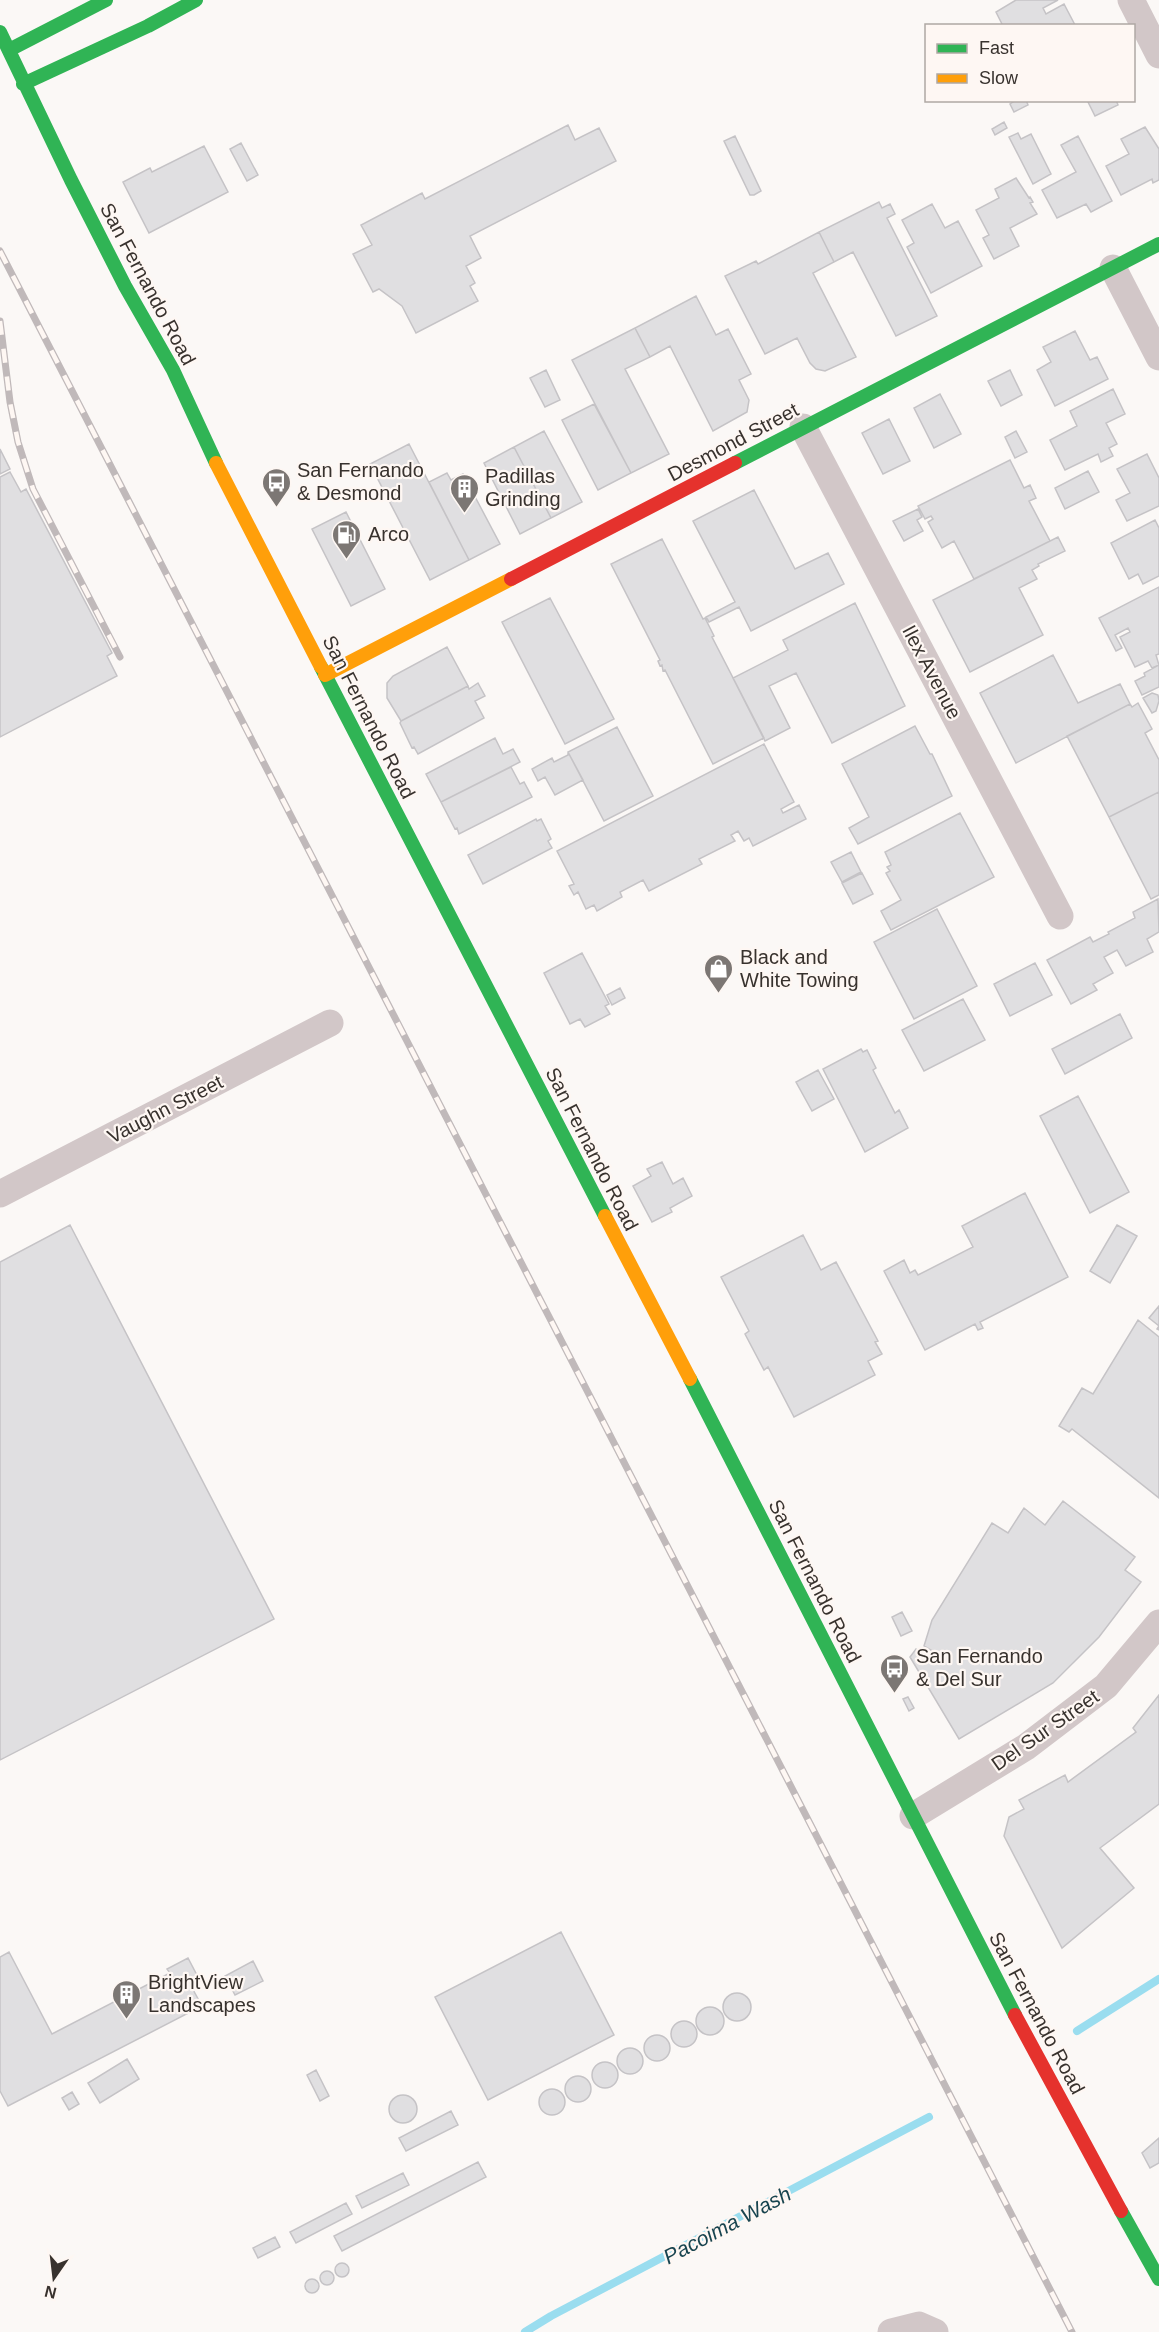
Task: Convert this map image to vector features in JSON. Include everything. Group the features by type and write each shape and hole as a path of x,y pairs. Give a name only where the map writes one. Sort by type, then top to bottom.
{"main road":[{"path":"9,50 106,0"},
{"path":"23,84 148,26 196,0"},
{"name":"San Fernando Road","path":"0,32 23,84 125,286 173,370 223,478 762,1520 1042,2068 1157,2277 1159,2296"},
{"name":"Desmond Street","path":"325,675 1159,244"}],"street":[{"path":"1131,0 1159,55"},
{"path":"1113,268 1159,357"},
{"name":"Ilex Avenue","path":"803,428 1060,916"},
{"name":"Vaughn Street","path":"0,1194 330,1023"},
{"name":"Del Sur Street","path":"913,1816 1026,1747 1106,1686 1159,1623"},
{"path":"891,2332 919,2325 934,2332"}],"building":[{"path":"1016,0 1058,0 1043,8 1046,14 1064,4 1074,24 1002,24 996,12"},
{"path":"1027,102 1028,105 1014,112 1010,104"},
{"path":"1088,102 1117,102 1118,105 1095,116"},
{"path":"1004,122 1007,128 995,135 992,129"},
{"path":"568,125 575,140 599,128 616,161 470,236 481,258 466,266 475,283 470,286 478,301 416,333 402,306 379,289 373,292 353,254 372,245 361,225 422,193 425,199"},
{"path":"1145,127 1159,149 1159,180 1153,183 1152,179 1121,195 1106,166 1129,154 1121,139"},
{"path":"1018,133 1021,139 1031,134 1051,174 1033,184 1009,137"},
{"path":"735,136 761,191 754,195 750,195 724,141"},
{"path":"1078,136 1112,201 1091,212 1086,204 1057,218 1042,190 1076,172 1061,145"},
{"path":"241,143 258,175 247,181 230,149"},
{"path":"204,146 228,192 149,233 123,182 150,168 152,172"},
{"path":"1016,178 1033,202 1030,203 1037,214 1010,228 1019,246 994,259 983,238 989,235 976,210 999,198 995,189"},
{"path":"879,202 882,208 890,204 895,214 887,218 937,316 896,336 853,252 834,262 819,232"},
{"path":"932,204 945,228 958,221 982,266 931,293 907,247 914,243 902,220"},
{"path":"819,232 834,262 813,273 856,357 825,371 816,369 810,363 797,338 765,354 725,276 756,261 758,264"},
{"path":"696,296 716,335 728,329 751,374 739,380 749,400 747,412 713,431 670,346 650,357 635,328"},
{"path":"635,328 650,357 625,369 669,454 631,473 572,360"},
{"path":"1075,331 1090,360 1097,357 1108,379 1055,406 1037,370 1051,362 1043,347"},
{"path":"546,370 560,400 545,407 530,378"},
{"path":"1010,370 1022,395 1001,406 988,381"},
{"path":"1113,389 1125,414 1106,423 1117,444 1109,448 1113,456 1101,462 1098,454 1065,470 1050,440 1077,426 1070,411"},
{"path":"940,394 961,434 934,448 914,408"},
{"path":"594,404 631,473 598,490 562,420"},
{"path":"889,419 910,461 883,474 862,433"},
{"path":"544,431 582,502 551,518 514,447"},
{"path":"1016,431 1027,452 1015,458 1005,437"},
{"path":"409,444 469,560 430,580 370,464"},
{"path":"514,447 551,518 520,534 484,463"},
{"path":"0,449 10,469 0,474"},
{"path":"1147,454 1159,478 1159,506 1127,521 1116,500 1130,493 1117,469"},
{"path":"1010,460 1024,488 1030,485 1036,498 1029,501 1050,541 974,579 954,541 942,548 928,522 933,519 931,516 925,519 918,506"},
{"path":"1088,471 1099,492 1065,509 1055,488"},
{"path":"10,472 21,492 26,489 112,653 107,656 117,676 0,737 0,477"},
{"name":"Padillas Grinding","path":"447,473 451,480 463,474 500,544 469,560 429,482"},
{"path":"754,490 795,569 828,553 844,584 751,631 739,607 709,622 706,617 735,602 693,521"},
{"path":"918,509 922,517 917,520 923,531 904,541 893,521"},
{"path":"346,512 385,589 351,606 312,529"},
{"path":"1155,520 1159,528 1159,576 1143,584 1138,574 1129,579 1111,543"},
{"path":"1058,537 1065,551 1038,564 1039,566 1032,570 1037,579 1019,588 1043,635 970,672 933,600"},
{"path":"662,539 703,619 705,618 714,636 712,637 764,738 713,764 665,670 663,671 662,665 660,666 658,661 660,660 611,564"},
{"path":"1159,587 1159,654 1156,655 1159,665 1152,668 1148,661 1135,667 1120,637 1130,632 1128,628 1115,635 1122,648 1116,651 1099,618"},
{"path":"550,598 614,719 565,744 502,622"},
{"path":"855,603 905,706 832,743 796,673 769,686 790,728 765,741 733,678 788,650 783,640"},
{"path":"447,647 468,686 401,721 387,698 387,683 393,676"},
{"path":"1053,655 1078,703 1120,684 1130,704 1016,763 980,693"},
{"path":"1159,665 1159,687 1142,695 1135,681"},
{"path":"478,683 485,696 475,701 484,718 418,754 414,747 412,748 401,721"},
{"path":"1152,693 1158,695 1159,701 1156,711 1152,713 1143,698"},
{"path":"1138,703 1152,729 1145,733 1159,760 1159,792 1109,817 1067,736 1130,704 1132,707"},
{"path":"915,726 932,754 952,796 858,844 849,828 869,817 842,764"},
{"path":"617,727 653,796 604,821 568,752"},
{"path":"495,738 503,754 513,749 520,762 441,802 426,774"},
{"path":"764,744 794,802 781,809 783,813 799,805 806,819 753,846 749,838 744,841 738,831 731,835 735,841 699,859 702,864 649,891 643,880 620,892 622,897 597,911 594,905 586,909 578,892 574,895 569,886 574,884 557,851"},
{"path":"568,752 583,780 555,795 545,777 538,781 532,769 552,758 554,762 568,755"},
{"path":"511,767 520,784 524,782 532,797 459,834 441,802"},
{"path":"1159,792 1159,895 1151,899 1109,817"},
{"path":"960,813 994,877 891,930 881,911 901,900 886,873 890,871 887,867 891,865 885,852"},
{"path":"536,819 537,821 541,819 551,839 548,841 552,848 483,884 468,855"},
{"path":"851,852 861,872 842,882 831,862"},
{"path":"862,873 873,894 853,904 842,883"},
{"path":"1158,899 1159,932 1147,939 1153,952 1126,966 1117,950 1104,957 1113,973 1093,984 1097,990 1071,1004 1047,960 1090,937 1093,942 1109,934 1108,932 1135,918 1133,912"},
{"path":"937,909 977,986 914,1019 874,942"},
{"path":"582,953 609,1004 605,1006 610,1014 585,1027 580,1019 570,1024 544,973"},
{"path":"1035,963 1052,995 1010,1016 994,984"},
{"path":"620,988 625,998 612,1005 607,995"},
{"path":"963,999 985,1040 924,1071 902,1030"},
{"path":"1120,1014 1132,1038 1065,1074 1052,1049"},
{"path":"861,1049 863,1052 867,1050 876,1068 873,1070 895,1113 899,1110 908,1128 865,1152 823,1069"},
{"path":"818,1070 834,1099 812,1111 796,1082"},
{"path":"1078,1096 1129,1192 1090,1213 1040,1116"},
{"path":"662,1162 673,1184 683,1178 692,1196 670,1208 672,1212 652,1222 633,1186 651,1176 647,1169"},
{"path":"1025,1193 1068,1277 980,1322 983,1328 978,1330 975,1324 925,1350 884,1271 904,1260 910,1273 915,1270 918,1275 973,1247 962,1226"},
{"path":"70,1225 274,1619 0,1760 0,1262"},
{"path":"1117,1225 1137,1236 1110,1283 1090,1271"},
{"path":"803,1235 821,1270 836,1262 878,1341 875,1342 882,1354 868,1361 875,1375 794,1417 768,1367 764,1370 745,1334 749,1331 721,1277"},
{"path":"1159,1306 1159,1326 1149,1318"},
{"path":"1138,1320 1159,1337 1159,1498 1072,1429 1069,1432 1059,1426 1082,1388 1093,1394"},
{"path":"1063,1501 1135,1557 1125,1570 1141,1582 1099,1637 1053,1683 959,1739 910,1657 916,1649 930,1659 934,1652 924,1646 932,1620 992,1523 1008,1533 1024,1508 1045,1525"},
{"path":"902,1612 912,1631 901,1636 892,1617"},
{"path":"1159,1695 1159,1804 1100,1848 1134,1888 1062,1948 1004,1836 1009,1817 1024,1809 1019,1800 1065,1775 1068,1782 1136,1732 1133,1728"},
{"path":"908,1697 914,1708 909,1711 903,1699"},
{"path":"561,1932 614,2035 488,2100 435,1997"},
{"name":"BrightView Landscapes","path":"9,1952 52,2034 170,1973 167,1969 188,1958 200,1981 191,1986 202,2006 8,2106 0,2091 0,1957"},
{"path":"253,1961 263,1981 235,1995 225,1976"},
{"path":"737,1993 747,1997 751,2007 747,2017 737,2021 727,2017 723,2007 727,1997"},
{"path":"710,2007 720,2011 724,2021 720,2031 710,2035 700,2031 696,2021 700,2011"},
{"path":"684,2021 693,2025 697,2034 693,2043 684,2047 675,2043 671,2034 675,2025"},
{"path":"657,2035 666,2039 670,2048 666,2057 657,2061 648,2057 644,2048 648,2039"},
{"path":"630,2048 639,2052 643,2061 639,2070 630,2074 621,2070 617,2061 621,2052"},
{"path":"127,2059 139,2079 100,2103 88,2083"},
{"path":"605,2062 614,2066 618,2075 614,2084 605,2088 596,2084 592,2075 596,2066"},
{"path":"316,2070 329,2096 320,2101 307,2075"},
{"path":"578,2076 587,2080 591,2089 587,2098 578,2102 569,2098 565,2089 569,2080"},
{"path":"552,2089 561,2093 565,2102 561,2111 552,2115 543,2111 539,2102 543,2093"},
{"path":"72,2092 79,2104 69,2110 62,2098"},
{"path":"403,2095 413,2099 417,2109 413,2119 403,2123 393,2119 389,2109 393,2099"},
{"path":"451,2111 458,2125 406,2151 399,2138"},
{"path":"1159,2138 1159,2163 1150,2168 1142,2153"},
{"path":"478,2162 486,2177 342,2251 334,2236"},
{"path":"403,2173 409,2185 362,2208 356,2196"},
{"path":"346,2203 352,2214 296,2243 290,2232"},
{"path":"275,2237 280,2247 258,2258 253,2248"},
{"path":"342,2263 347,2265 349,2270 347,2275 342,2277 337,2275 335,2270 337,2265"},
{"path":"327,2271 332,2273 334,2278 332,2283 327,2285 322,2283 320,2278 322,2273"},
{"path":"312,2279 317,2281 319,2286 317,2291 312,2293 307,2291 305,2286 307,2281"}],"waterway":[{"name":"Pacoima Wash","path":"1077,2031 1159,1979"},
{"name":"Pacoima Wash","path":"525,2332 551,2316 929,2117"}],"railway":[{"path":"0,251 1072,2332"},
{"path":"0,321 10,402 18,442 33,489 120,657"}],"traffic: fast":[{"path":"9,50 106,0"},
{"path":"23,84 148,26 196,0"},
{"path":"0,32 125,286 173,370 216,463"},
{"path":"735,463 1159,244"},
{"path":"321,667 605,1216"},
{"path":"690,1379 1015,2015"},
{"path":"1121,2211 1159,2279"}],"traffic: slow":[{"path":"216,463 321,667"},
{"path":"325,675 511,579"},
{"path":"605,1216 690,1379"}],"traffic: jam":[{"path":"511,579 735,463"},
{"path":"1015,2015 1121,2211"}],"place":[{"name":"San Fernando & Desmond","path":"276,508"},
{"name":"Padillas Grinding","path":"464,514"},
{"name":"Arco","path":"347,560"},
{"name":"Black and White Towing","path":"719,994"},
{"name":"San Fernando & Del Sur","path":"895,1694"},
{"name":"BrightView Landscapes","path":"127,2020"}]}
